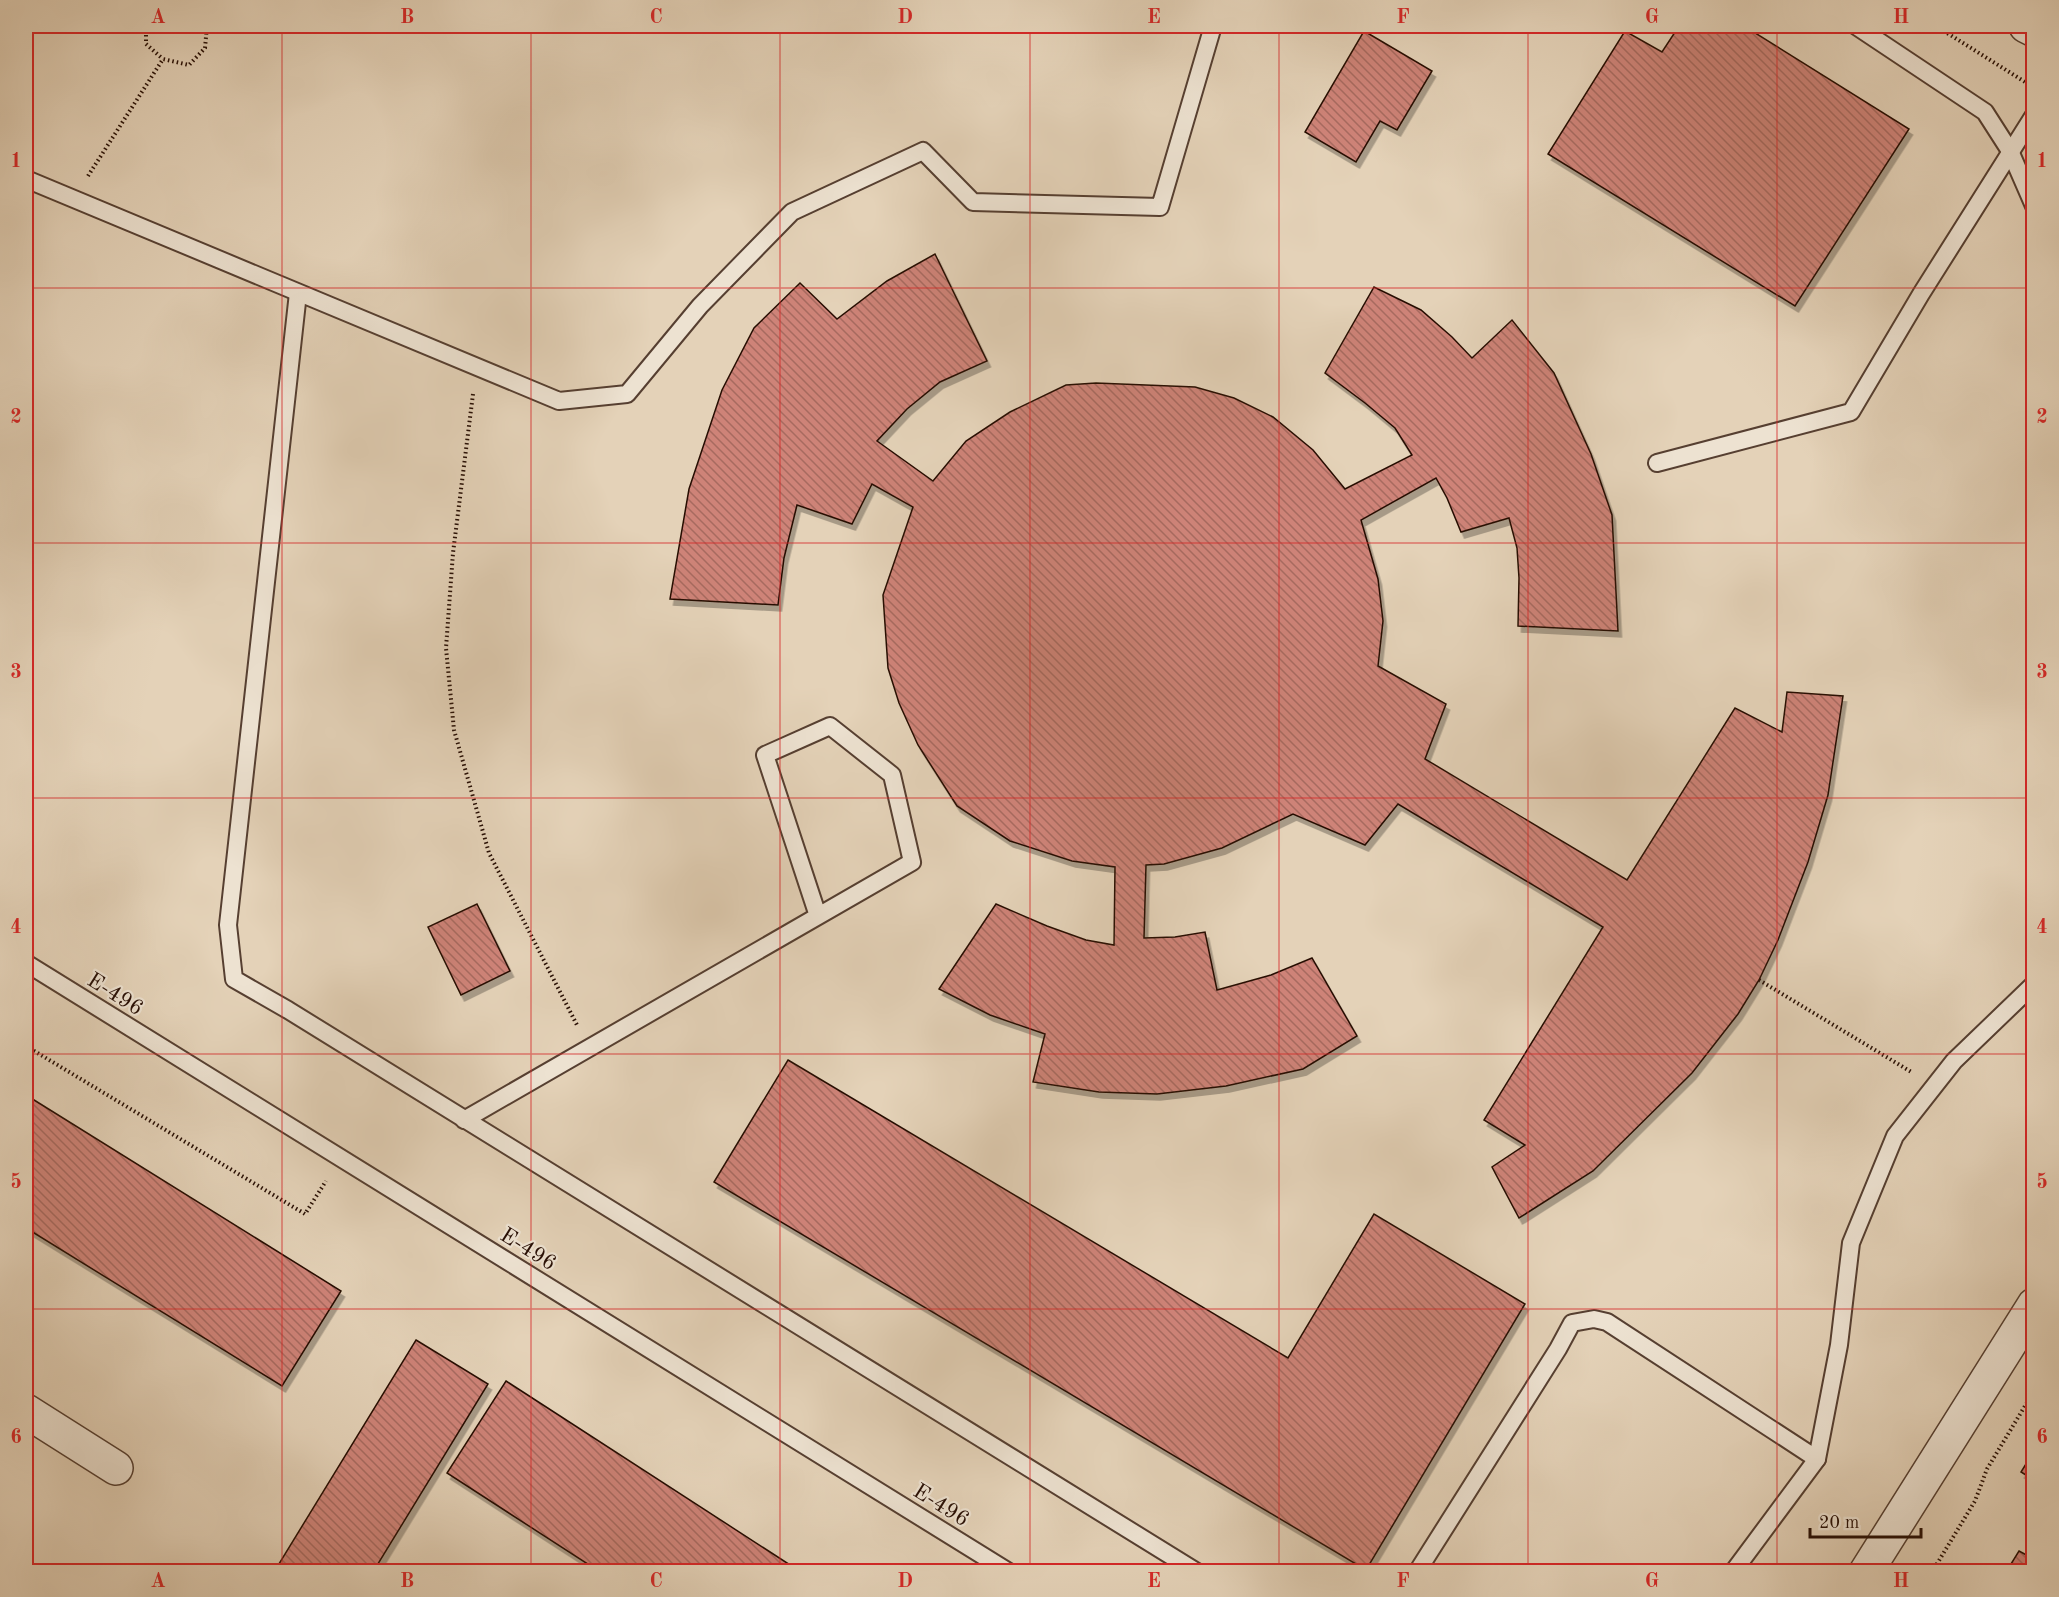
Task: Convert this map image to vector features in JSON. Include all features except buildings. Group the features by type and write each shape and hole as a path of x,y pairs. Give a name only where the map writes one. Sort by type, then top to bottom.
{"street":[{"path":"2026,26 2034,30"},
{"path":"1866,1572 2034,1305"},
{"path":"26,1410 116,1468"}],"lane":[{"path":"26,179 559,401 627,394 700,306 792,212 923,151 973,202 1160,207 1213,26"},
{"path":"1856,26 1985,112 2010,151 2034,206"},
{"path":"1657,463 1851,412 1921,294 2034,115"},
{"path":"298,293 228,925 234,980 288,1010 1197,1572"},
{"path":"464,1120 912,862 892,775 830,726 765,755 818,916"},
{"name":"E-496","path":"26,963 1009,1572"},
{"path":"1733,1572 1816,1459 1839,1345 1851,1243 1895,1136 1954,1061 2034,984"},
{"path":"1417,1572 1558,1349 1572,1323 1594,1319 1607,1322 1816,1459"}],"path":[{"path":"146,26 146,44 163,59 189,65 205,48 207,26"},
{"path":"1935,26 2034,87"},
{"path":"73,199 163,59"},
{"path":"477,367 453,553 446,648 454,730 489,853 577,1025 594,1045"},
{"path":"1759,980 1934,1086"},
{"path":"26,1046 305,1214 340,1158"},
{"path":"1932,1572 1975,1501 1987,1469 2034,1391"}]}
